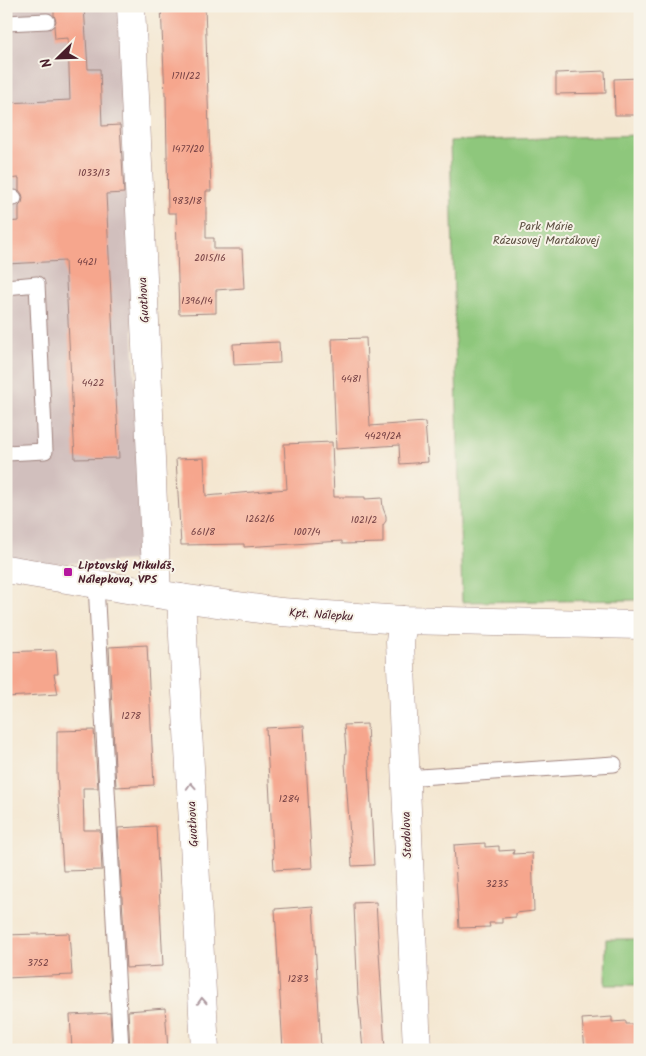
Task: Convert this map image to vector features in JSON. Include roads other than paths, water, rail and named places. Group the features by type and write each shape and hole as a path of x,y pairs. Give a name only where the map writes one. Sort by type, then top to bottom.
{"street":[{"name":"Guothova","path":"131,6 169,596 205,1050"},
{"name":"Kpt. Nálepku","path":"6,569 281,612 403,620 640,625"},
{"name":"Stodolova","path":"403,620 400,642 417,1050"}],"lane":[{"path":"6,23 47,21"},
{"path":"6,287 36,284 45,451 6,453"},
{"path":"96,584 121,1050"},
{"path":"405,778 614,764"}],"place":[{"name":"Liptovský Mikuláš, Nálepkova, VPS","path":"68,572"}],"park label":[{"name":"Park Márie Rázusovej Martákovej","path":"546,233"}]}
